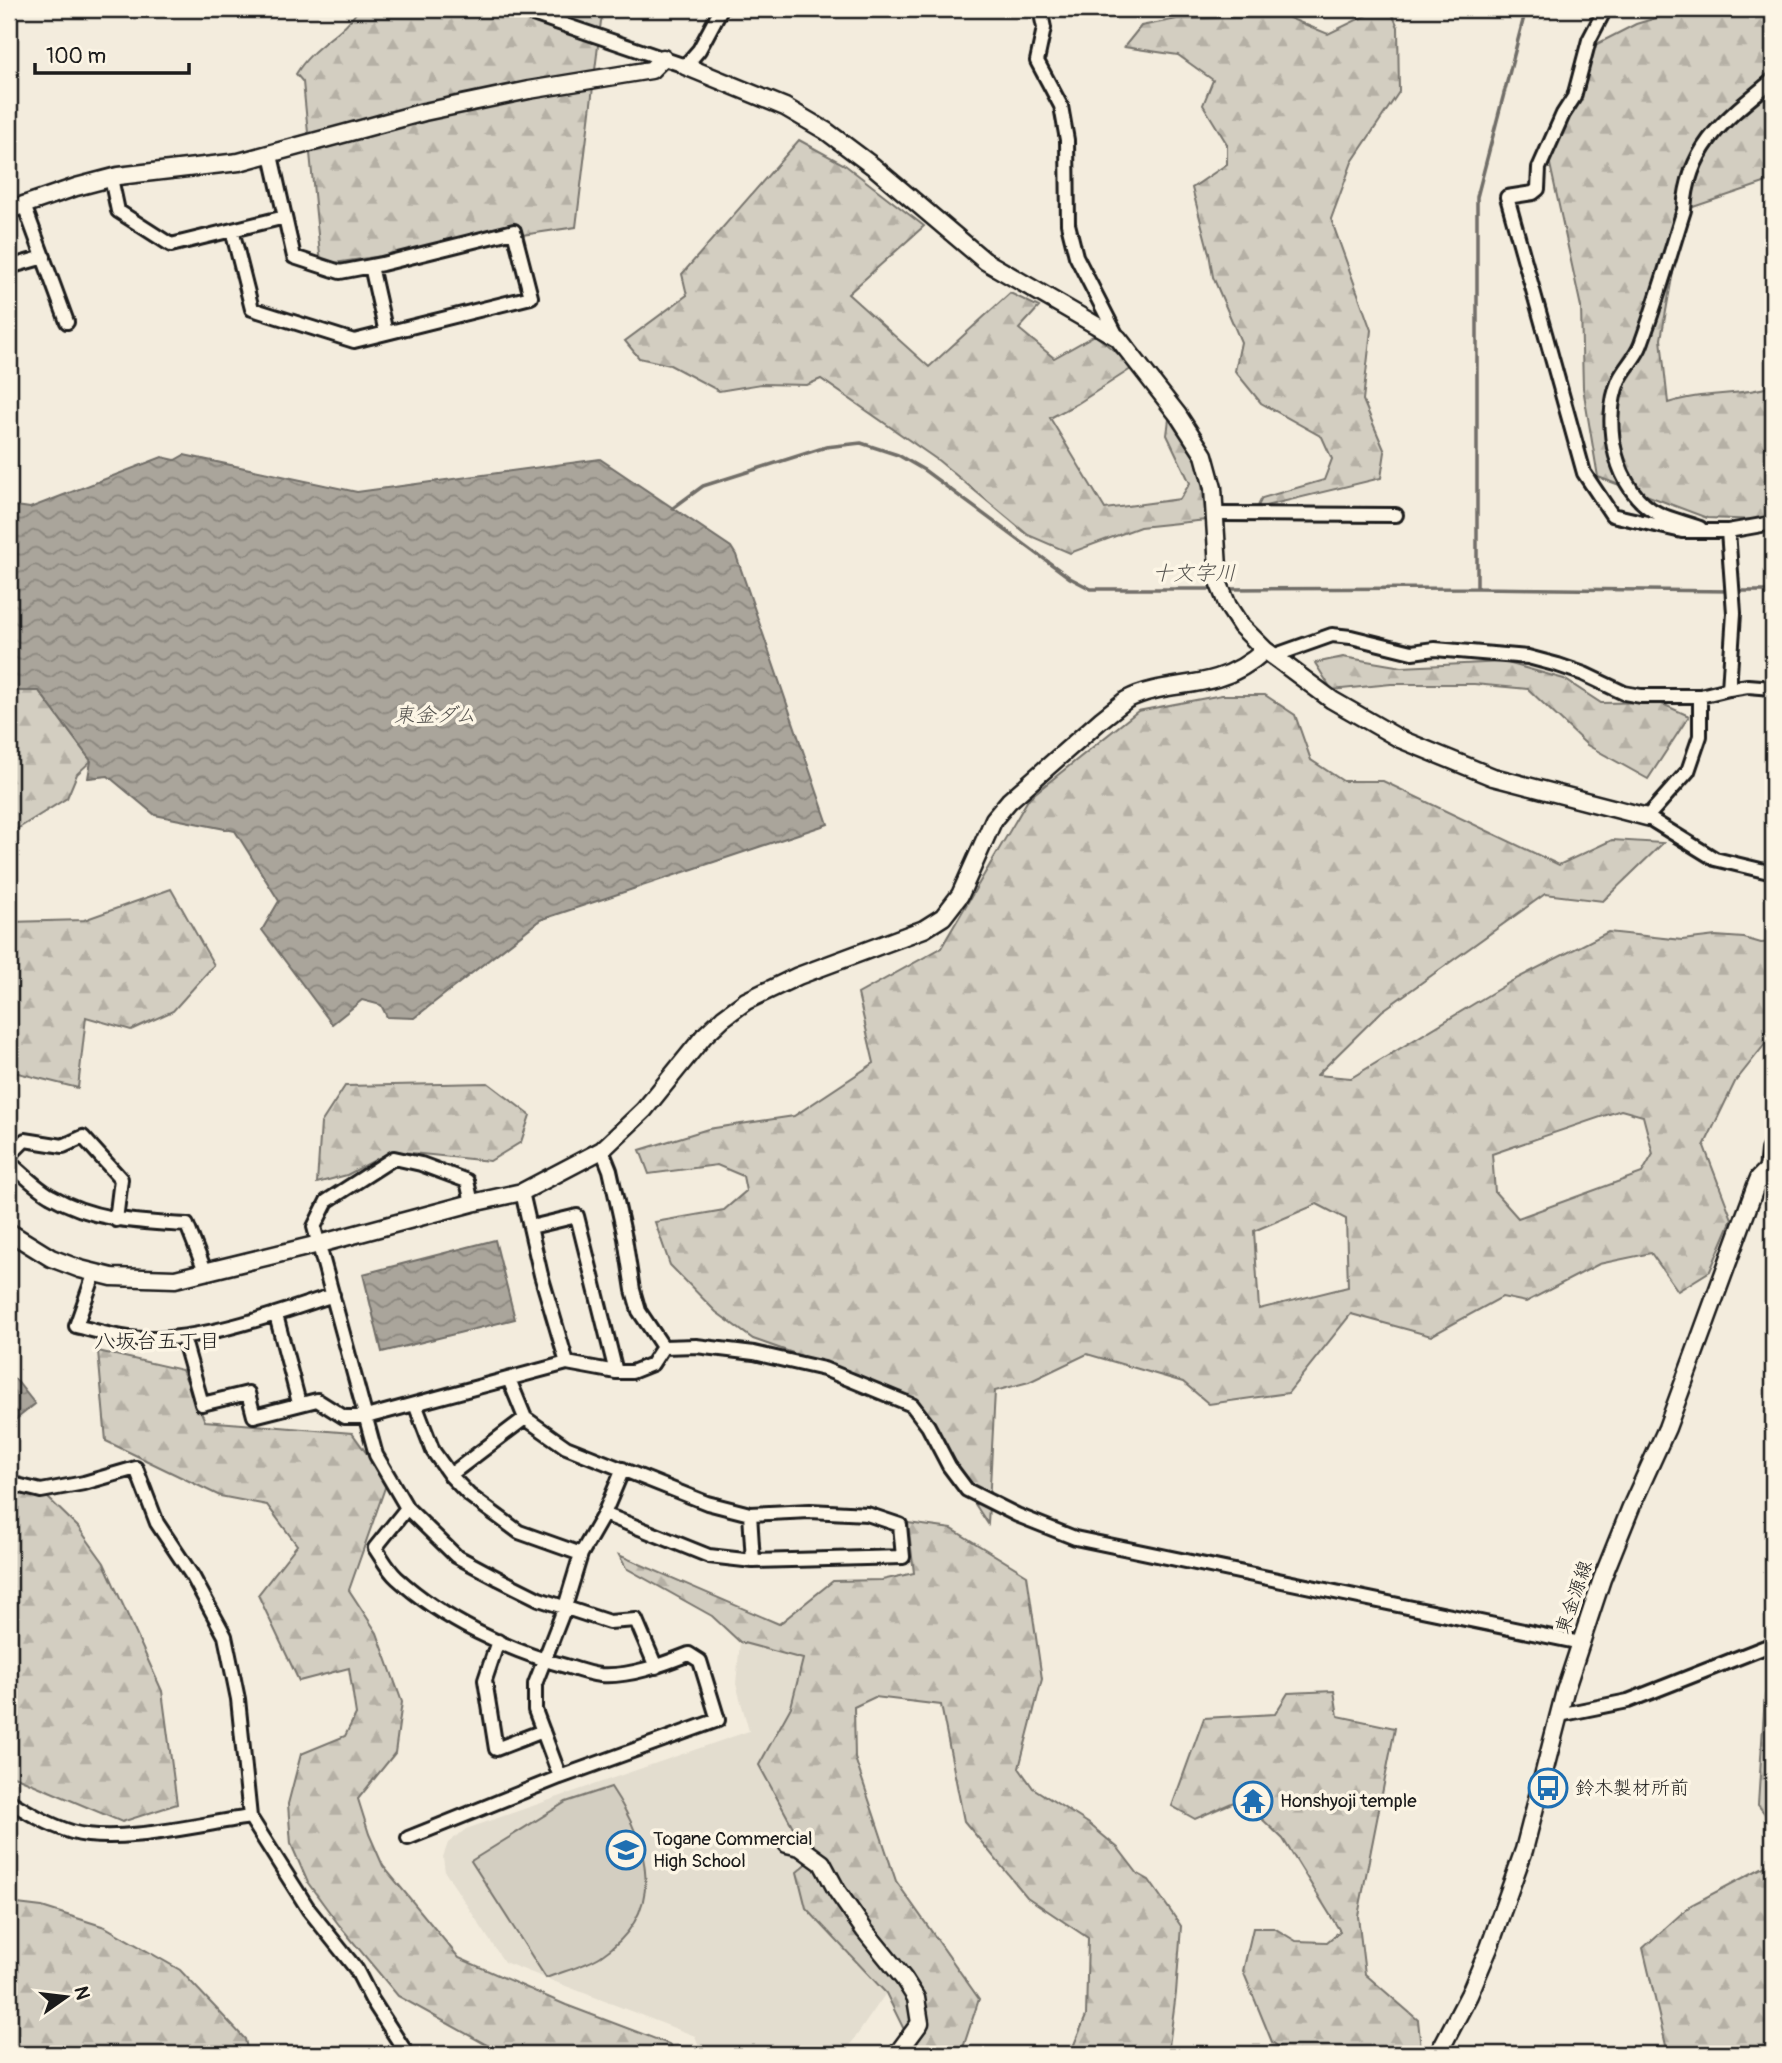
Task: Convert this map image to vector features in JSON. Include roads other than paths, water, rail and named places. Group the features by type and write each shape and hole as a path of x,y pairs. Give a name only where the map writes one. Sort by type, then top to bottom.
{"street":[{"path":"517,9 685,66 785,107 826,131 874,167 985,261 1118,338"},
{"path":"685,66 699,50 721,9"},
{"path":"1040,9 1044,28 1037,61 1061,106 1067,140 1068,224 1076,256 1118,338 1178,415 1204,455 1213,488 1219,584 1228,606 1241,626 1269,653 1332,700 1400,740 1493,777 1647,817 1715,859 1773,873"},
{"path":"1597,9 1602,15 1588,40 1574,97 1563,114 1539,168 1538,189 1533,193 1507,197 1584,473 1612,515 1682,531 1728,531 1773,523"},
{"path":"67,322 44,257 16,207 111,178 239,162 424,112 529,90 651,70 663,58"},
{"path":"1707,530 1658,513 1641,500 1618,463 1612,441 1613,400 1620,379 1637,355 1652,316 1684,210 1685,194 1693,167 1706,141 1717,128 1773,80"},
{"path":"232,230 252,309 354,341 531,297 514,231 340,272 294,257 271,155"},
{"path":"111,178 118,211 171,245 285,217"},
{"path":"9,267 44,257"},
{"path":"370,266 386,333"},
{"path":"1215,514 1396,515"},
{"path":"1728,531 1734,613 1729,690"},
{"path":"9,1232 51,1258 112,1277 175,1279 522,1192 602,1150 644,1110 704,1037 746,1001 798,976 924,929 943,917 960,895 994,819 1009,801 1102,719 1141,692 1218,678 1269,653 1332,635 1352,637 1412,652 1435,649 1528,657 1584,674 1623,693 1641,696 1700,696 1748,686 1772,687"},
{"path":"1647,817 1688,771 1700,736 1700,696"},
{"path":"9,1156 25,1140 63,1146 83,1137 121,1180 116,1220"},
{"path":"1770,1167 1768,1150 1773,1140"},
{"path":"602,1150 610,1170 639,1311 663,1347"},
{"path":"472,1203 467,1181 421,1164 394,1158 327,1201 314,1227 376,1455 407,1508 456,1556 539,1599 609,1622 636,1619 656,1667"},
{"path":"9,1162 50,1196 81,1210 116,1220 187,1225 205,1273"},
{"name":"東金源線","path":"1438,2054 1469,1995 1524,1850 1559,1715 1602,1579 1667,1428 1755,1188 1770,1167"},
{"path":"522,1192 541,1275 567,1363"},
{"path":"531,1227 577,1216 616,1372"},
{"path":"95,1272 76,1326 130,1338 183,1337 276,1315 333,1295"},
{"path":"276,1315 299,1404"},
{"path":"183,1337 202,1404 248,1393 254,1416 317,1400 344,1417 366,1417 567,1363 616,1372 632,1372 652,1364 663,1347"},
{"path":"663,1347 696,1346 731,1350 824,1368 912,1405 967,1490 1017,1515 1074,1538 1581,1643"},
{"path":"509,1378 525,1418 566,1447 707,1503 750,1514 810,1511 867,1514 900,1525 902,1557 753,1561 709,1556 604,1514"},
{"path":"415,1404 433,1451 469,1495 519,1532 581,1554"},
{"path":"450,1475 525,1418"},
{"path":"9,1483 41,1491 85,1483 136,1468 157,1523 193,1577 225,1636 238,1699 250,1817 309,1910 356,1969 372,2000 407,2054"},
{"path":"559,1777 535,1710 535,1684 565,1606 581,1554 604,1514 622,1469"},
{"path":"407,1508 375,1548 395,1577 445,1614 545,1660 599,1675 626,1674 656,1667 689,1654 700,1661 718,1720 559,1777 408,1838"},
{"path":"750,1514 753,1561"},
{"path":"499,1641 485,1680 496,1749 543,1731"},
{"path":"1559,1715 1628,1701 1773,1644"},
{"path":"9,1801 45,1822 73,1832 99,1836 124,1835 250,1817"},
{"path":"787,1844 800,1847 822,1863 864,1931 904,1979 916,1998 920,2023 897,2054"}],"water":[{"name":"東金ダム","path":"184,455 357,492 600,459 731,547 736,555 828,824 540,920 414,1018 387,1017 381,1005 362,1000 332,1024 262,930 279,901 235,831 155,815 108,776 88,778 91,761 39,691 9,691 9,505 30,508 162,457 175,460"},
{"path":"495,1240 515,1319 382,1352 363,1274"},
{"path":"9,1375 35,1404 9,1425"}],"waterway":[{"path":"1477,588 1477,197 1526,9"},
{"name":"十文字川","path":"673,508 703,486 826,447 861,443 898,455 924,470 1070,578 1091,589 1215,589"},
{"name":"十文字川","path":"1226,589 1729,591"},
{"name":"十文字川","path":"1737,591 1773,591"}],"place":[{"name":"鈴木製材所前","path":"1548,1788"},
{"name":"Honshyoji temple","path":"1253,1801"},
{"name":"Togane Commercial High School","path":"626,1850"}],"district":[{"name":"八坂台五丁目","path":"157,1341"}]}
